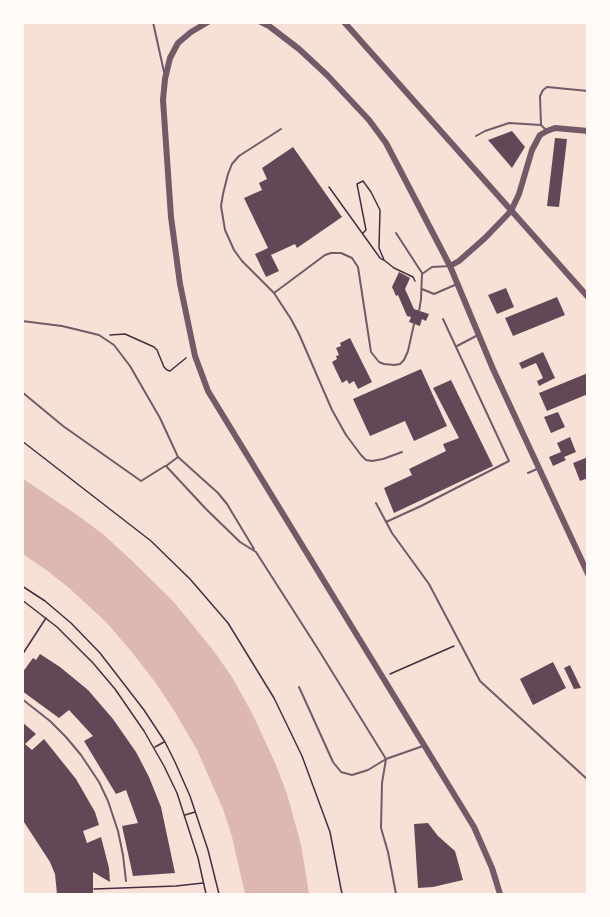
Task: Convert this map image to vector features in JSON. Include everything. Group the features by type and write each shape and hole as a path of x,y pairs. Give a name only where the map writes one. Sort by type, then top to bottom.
{"street":[{"path":"208,22 178,43 170,58 163,100 171,217 180,284 195,356 208,391 474,827 501,894"},
{"path":"261,22 298,49 327,75 369,120 386,143 450,266 456,284 588,574"},
{"path":"344,22 588,297"},
{"path":"450,266 485,238 511,211 519,194 535,143 540,135 547,130 561,128 588,131"}],"lane":[{"path":"153,22 165,79"},
{"path":"541,125 540,96 547,87 588,91"},
{"path":"476,136 509,123 541,125 547,130"},
{"path":"281,129 239,156 232,164 221,206 225,230 242,261 274,293 282,305 299,334 323,393 339,423 361,455 372,462 402,452"},
{"path":"396,233 422,274 419,310"},
{"path":"274,293 325,255 341,253 352,258 358,267 371,351 379,362 394,365 404,360 414,324"},
{"path":"422,274 432,267 450,266"},
{"path":"422,289 434,294 456,284"},
{"path":"386,522 509,461 443,319"},
{"path":"22,321 62,326 99,335 114,345 160,418 178,456 227,504 386,759 382,783 381,828 396,894"},
{"path":"457,346 479,335"},
{"path":"22,392 63,426 141,481 178,456"},
{"path":"166,466 240,542 256,552"},
{"path":"528,473 539,468"},
{"path":"376,503 392,533 429,584 480,681 588,780"},
{"path":"299,687 333,762 341,772 352,775 368,770 386,759 423,746"},
{"path":"22,699 66,737 81,754 99,782 118,831 126,881"}],"path":[{"path":"363,233 366,230 357,184 363,181 380,210 379,248 384,260 394,268"},
{"path":"329,187 380,258 413,278 422,289"},
{"path":"99,335 125,334 147,344 157,350 166,370 170,370 190,356"},
{"path":"22,441 151,541 190,579 228,623 274,698 302,756 330,832 342,894"},
{"path":"22,586 71,623 100,653 165,742 196,812 219,894"},
{"path":"22,600 70,640 115,689 130,709 154,748 177,793 198,858 206,894"},
{"path":"22,655 46,618"},
{"path":"381,677 460,643"},
{"path":"154,748 165,742"},
{"path":"185,816 196,812"},
{"path":"94,889 204,883"}],"shaded area":[{"path":"22,478 80,517 129,558 173,601 232,677 253,715 287,794 302,850 309,894 245,894 223,809 197,750 175,712 155,682 106,622 69,588 23,554"}],"building":[{"path":"512,131 525,147 512,168 488,140"},
{"path":"555,138 567,139 559,207 547,206"},
{"path":"293,147 342,217 297,248 295,244 271,255 279,271 266,277 255,254 268,248 244,198 262,190 259,183 267,179 262,168"},
{"path":"399,272 410,278 405,289 414,309 429,314 426,321 422,319 420,326 409,322 411,317 407,316 392,287"},
{"path":"506,288 514,307 497,314 488,295"},
{"path":"557,297 565,315 513,336 505,318"},
{"path":"350,338 372,382 358,389 354,381 349,384 347,380 342,383 332,362 339,355 336,348"},
{"path":"543,352 555,378 539,386 537,381 543,378 536,363 522,369 519,363"},
{"path":"421,369 447,426 414,441 405,421 370,436 353,399"},
{"path":"588,373 588,394 547,411 539,393"},
{"path":"451,380 493,466 394,513 384,488 412,475 409,469 446,451 443,444 459,438 433,388"},
{"path":"558,412 565,427 551,433 544,417"},
{"path":"570,437 576,452 564,457 566,460 553,466 549,457 561,452 557,443"},
{"path":"588,457 588,478 580,481 573,463"},
{"path":"40,654 88,690 113,719 136,752 161,807 175,873 133,876 122,826 138,823 126,790 116,794 84,741 93,736 69,710 59,718 22,691 22,673 33,658 36,660"},
{"path":"553,662 566,688 533,705 520,679"},
{"path":"570,665 581,688 574,689 564,668"},
{"path":"22,722 36,734 25,744 32,750 44,739 76,779 95,812 99,825 83,831 87,843 101,837 110,882 93,872 93,894 57,894 55,874 50,862 22,819"},
{"path":"428,823 438,836 455,851 463,880 418,888 414,824"}]}
